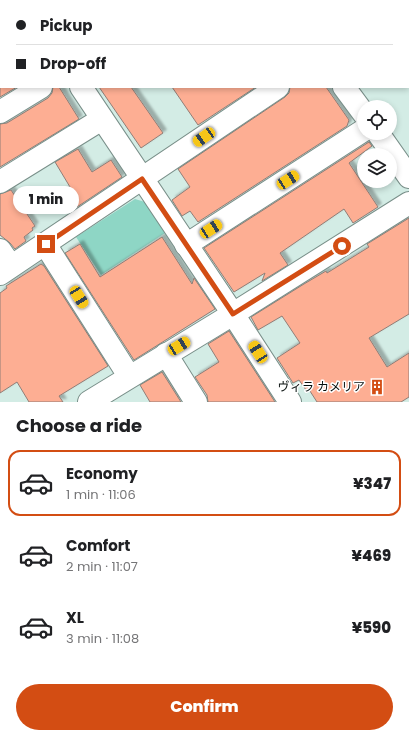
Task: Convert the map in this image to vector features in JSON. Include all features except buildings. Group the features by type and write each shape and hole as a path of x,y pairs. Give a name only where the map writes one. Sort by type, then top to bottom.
{"street":[{"path":"0,112 39,88"},
{"path":"82,88 290,402"},
{"path":"4,263 46,244 277,88"},
{"path":"345,88 357,105"},
{"path":"0,182 102,119"},
{"path":"186,245 357,135"},
{"path":"383,140 409,177"},
{"path":"89,402 233,314 409,203"},
{"path":"46,244 130,376"},
{"path":"166,354 196,402"}],"green space":[{"path":"135,199 145,202 165,233 101,275 76,237"}],"place":[{"name":"ヴィラ カメリア","path":"377,387"}],"route":[{"path":"46,244 142,179 233,314 342,246"}]}
